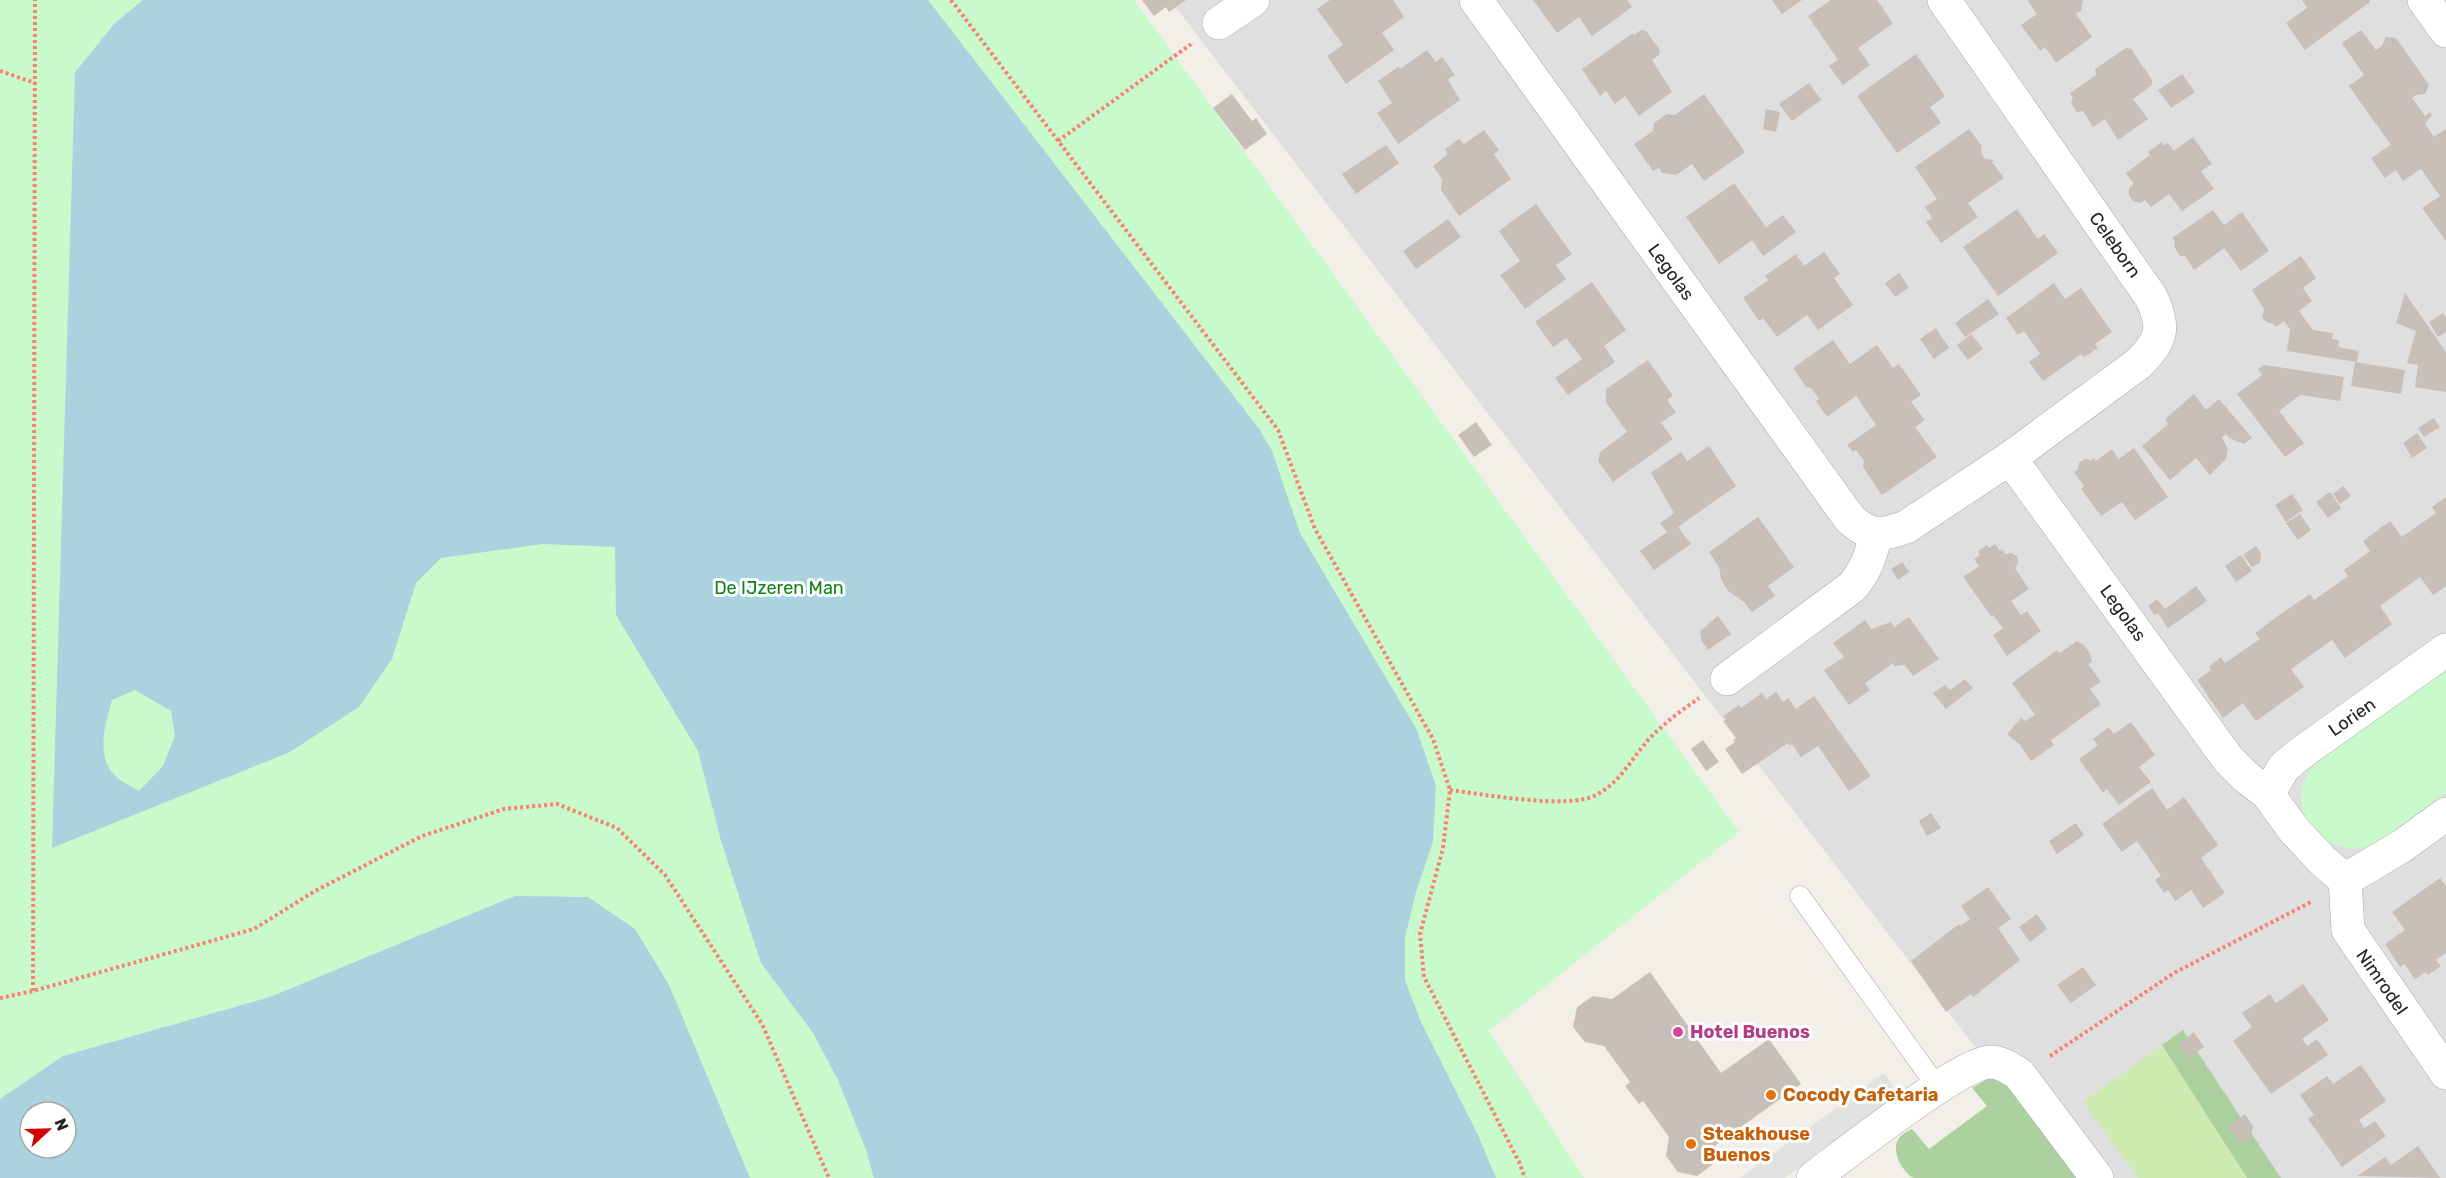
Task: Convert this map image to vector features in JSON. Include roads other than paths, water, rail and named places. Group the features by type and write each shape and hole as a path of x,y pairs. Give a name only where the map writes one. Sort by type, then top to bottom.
{"street":[{"path":"1219,23 1253,0"},
{"name":"Legolas","path":"1476,0 1834,499 1861,529 1876,534"},
{"name":"Celeborn","path":"1944,0 2151,297 2161,321 2157,340 2151,351 2138,364 2010,458"},
{"path":"2424,0 2446,31"},
{"path":"1727,679 1852,587 1863,574 1876,534 1906,527 2010,458"},
{"name":"Legolas","path":"2010,458 2228,759 2268,794 2294,830 2345,880"},
{"name":"Lorien","path":"2268,794 2284,767 2301,753 2446,650"},
{"path":"2345,880 2402,846 2446,814"},
{"name":"Nimrodel","path":"2345,880 2348,930 2446,1073"},
{"path":"1813,1178 1938,1088 1978,1064 1991,1062 2005,1065 2019,1074 2097,1178"}],"lane":[{"path":"1800,896 1938,1088"}],"water":[{"name":"De IJzeren Man","path":"143,0 928,0 1260,430 1272,451 1300,533 1417,730 1436,786 1433,842 1416,892 1405,938 1405,980 1421,1022 1478,1135 1496,1178 874,1178 865,1147 838,1080 813,1033 761,963 721,841 698,751 616,615 615,547 543,544 441,558 416,583 392,659 359,707 290,752 52,848 75,72 116,22","holes":["135,690 171,711 175,736 163,766 139,791 114,775 104,755 104,737 112,700"]},
{"path":"515,896 588,897 635,929 669,985 750,1178 0,1178 0,1099 63,1056 270,997"}],"place":[{"name":"Hotel Buenos","path":"1678,1032"},
{"name":"Cocody Cafetaria","path":"1771,1095"},
{"name":"Steakhouse Buenos","path":"1691,1144"}]}
